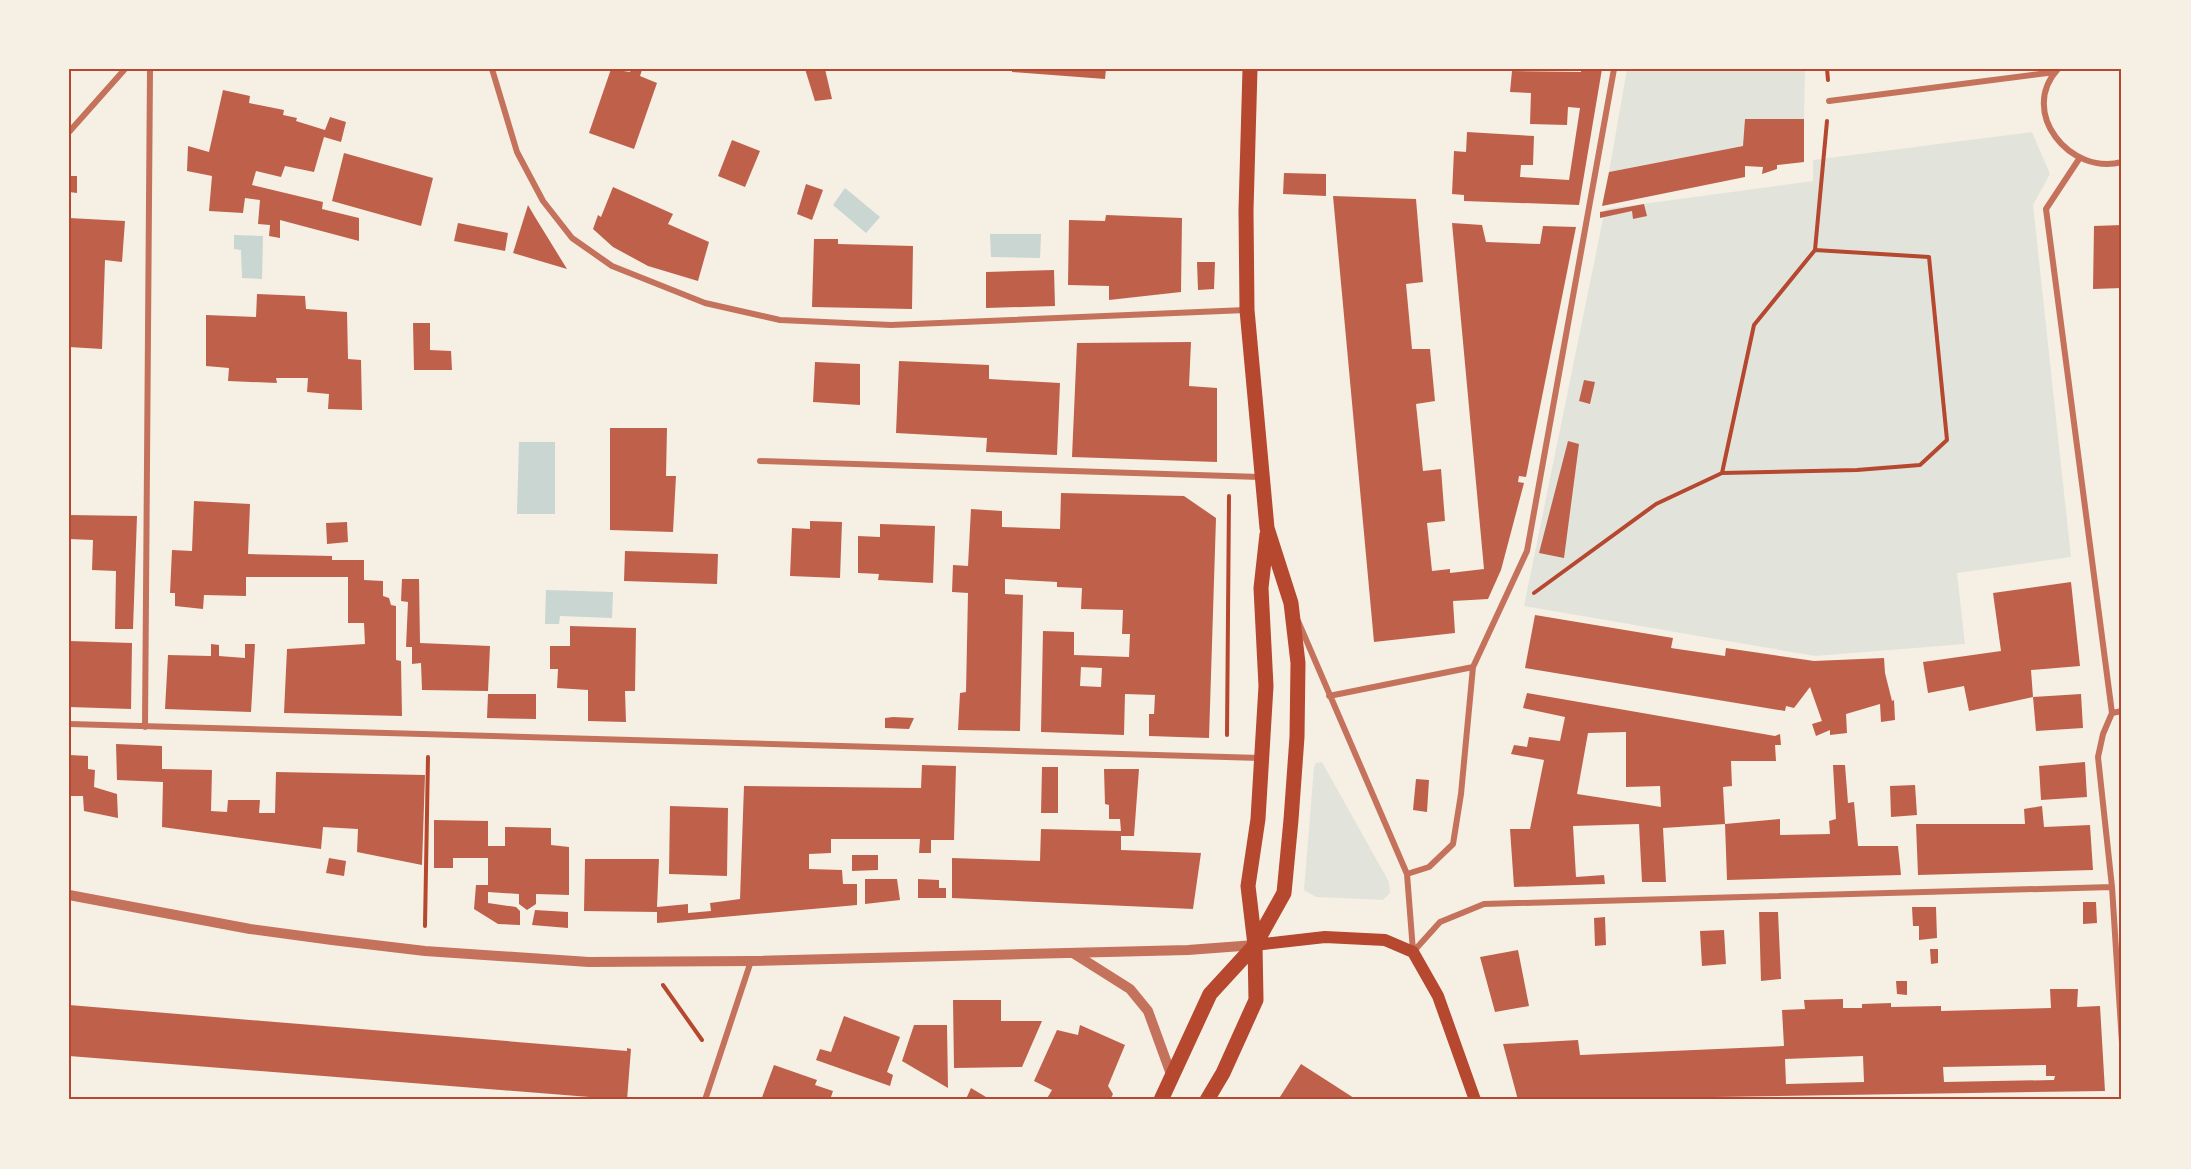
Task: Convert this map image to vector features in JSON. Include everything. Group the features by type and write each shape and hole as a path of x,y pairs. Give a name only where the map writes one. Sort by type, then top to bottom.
{"main road":[{"path":"1206,1100 1223,1073 1256,1000 1255,945 1248,886 1258,819 1266,686 1261,588 1267,528 1247,310 1246,210 1250,69"},
{"path":"1161,1100 1210,994 1255,945 1284,893 1297,737 1298,663 1291,603 1267,528"},
{"path":"1255,945 1325,937 1385,940 1413,952 1438,996 1475,1100"}],"street":[{"path":"69,132 125,69"},
{"path":"145,727 150,69"},
{"path":"492,69 517,152 543,201 572,238 612,266 705,303 780,320 891,325 1247,310"},
{"path":"1407,874 1429,867 1453,844 1461,794 1473,667 1527,550 1614,69"},
{"path":"1829,101 2056,71"},
{"path":"2056,71 2047,91 2045,112 2051,131 2063,147 2079,159 2099,165 2122,162"},
{"path":"2079,159 2046,209 2112,713 2103,734 2098,757 2112,887 2122,1043"},
{"path":"760,461 1262,477"},
{"path":"1291,603 1407,874 1413,952"},
{"path":"1329,696 1473,667"},
{"path":"2112,713 2122,711"},
{"path":"69,724 1261,758"},
{"path":"1413,952 1440,922 1484,904 2112,887"},
{"path":"69,895 250,929 425,951 638,963 1073,953 1255,945"},
{"path":"1073,953 1130,989 1148,1011 1172,1077"},
{"path":"705,1100 751,961"}],"path":[{"path":"1722,473 1754,325 1815,250 1824,158"},
{"path":"1526,598 1656,504 1722,473 1857,470 1920,465 1947,440 1929,257 1815,250"},
{"path":"1226,757 1229,477"},
{"path":"425,951 429,735"},
{"path":"638,963 670,991 705,1045 715,1071"}],"shaded area":[{"path":"1627,69 1805,69 1804,119 1743,146 1609,172"},
{"path":"2032,132 2050,174 2033,205 2071,557 1957,573 1965,644 1815,656 1524,606 1605,209 1813,181 1813,160"},
{"path":"845,188 880,217 866,233 833,205"},
{"path":"990,234 1041,234 1040,258 991,257"},
{"path":"234,235 263,236 262,279 242,278 241,250 234,249"},
{"path":"519,442 555,442 555,514 517,514"},
{"path":"546,590 613,592 612,618 560,616 559,624 545,624"},
{"path":"1322,762 1389,882 1390,893 1383,900 1316,897 1304,890 1314,767 1316,763"}],"building":[{"path":"611,69 630,72 631,69 639,69 642,70 640,76 657,83 634,149 589,133"},
{"path":"805,69 825,69 832,99 815,101"},
{"path":"1012,69 1106,69 1105,79 1012,72"},
{"path":"1581,69 1602,69 1579,205 1464,201 1464,195 1452,194 1454,151 1466,152 1467,132 1534,136 1533,165 1521,165 1520,177 1569,180 1580,108 1568,107 1567,125 1530,124 1531,93 1510,92 1512,71 1581,72"},
{"path":"223,90 250,96 249,103 284,110 283,115 297,118 296,121 325,130 330,117 346,122 341,142 324,137 314,172 285,166 281,177 256,171 252,185 323,202 322,209 359,218 359,241 280,220 280,238 269,236 270,225 258,224 260,200 245,198 243,213 209,211 212,176 187,171 188,146 209,152"},
{"path":"1745,119 1804,119 1804,162 1777,165 1777,169 1762,174 1763,167 1745,166 1745,177 1602,206 1609,172 1743,146"},
{"path":"732,140 760,151 745,187 718,176"},
{"path":"344,153 433,178 421,226 332,201"},
{"path":"1284,173 1326,174 1326,196 1283,194"},
{"path":"69,176 77,176 77,193 69,192"},
{"path":"806,184 823,190 812,220 797,214"},
{"path":"613,187 673,214 668,224 709,242 698,281 648,266 613,247 593,229 598,215 601,217"},
{"path":"1333,196 1416,199 1423,282 1406,284 1412,349 1430,349 1435,401 1416,404 1423,471 1441,469 1445,521 1427,523 1432,571 1450,569 1450,573 1484,569 1452,223 1482,225 1486,242 1540,244 1543,226 1576,227 1526,477 1519,476 1518,482 1524,483 1501,570 1488,599 1453,601 1455,633 1374,642"},
{"path":"1644,204 1647,216 1633,219 1632,211 1600,218 1600,212"},
{"path":"528,205 535,217 567,269 513,253"},
{"path":"1106,215 1182,218 1181,292 1109,300 1109,286 1068,285 1069,220 1105,221"},
{"path":"69,218 125,221 122,262 105,260 102,349 69,347"},
{"path":"458,223 508,233 505,251 454,241"},
{"path":"2122,225 2122,288 2093,289 2094,226"},
{"path":"814,239 838,239 838,244 913,246 912,309 812,307"},
{"path":"1197,262 1215,262 1214,289 1198,290"},
{"path":"1054,270 1055,306 986,308 986,272"},
{"path":"257,294 305,296 306,309 347,312 348,359 361,360 362,410 328,409 329,394 307,392 308,378 276,378 277,383 228,381 229,368 206,366 206,315 256,317"},
{"path":"413,323 430,323 430,350 451,351 452,370 414,370"},
{"path":"1191,342 1189,386 1217,388 1217,462 1072,457 1077,343"},
{"path":"899,361 989,365 989,379 1060,383 1057,455 986,452 987,438 896,433"},
{"path":"815,362 860,364 860,405 813,402"},
{"path":"1584,380 1595,382 1590,404 1579,401"},
{"path":"610,428 667,428 666,476 676,476 673,532 610,530"},
{"path":"1568,441 1579,444 1564,558 1539,553"},
{"path":"1061,493 1184,496 1216,518 1209,738 1149,736 1149,714 1154,714 1155,695 1125,694 1124,735 1041,732 1043,631 1074,632 1074,655 1129,657 1130,634 1122,634 1123,610 1081,609 1082,588 1057,587 1057,582 1005,579 1005,594 1023,595 1020,731 958,730 960,693 966,692 968,593 952,592 953,565 968,566 971,509 1002,511 1002,527 1060,529","holes":["1081,667 1102,668 1101,687 1080,686"]},
{"path":"194,501 250,504 248,554 332,556 332,560 364,560 364,580 383,581 383,596 389,598 391,605 396,606 396,660 401,661 402,716 284,713 287,649 365,644 364,623 348,623 348,577 246,577 246,596 204,595 203,609 175,606 175,593 170,593 172,550 192,551"},
{"path":"69,515 137,516 133,629 115,629 116,571 92,570 93,540 69,539"},
{"path":"810,521 842,522 840,578 790,576 792,528 810,529"},
{"path":"347,522 348,542 327,544 326,523"},
{"path":"880,524 935,526 933,583 878,580 879,574 858,573 858,536 880,537"},
{"path":"625,551 718,554 717,584 624,581"},
{"path":"402,579 419,579 420,643 490,646 488,691 422,690 421,663 412,664 412,647 406,647 408,602 401,601"},
{"path":"2071,582 2080,666 2031,670 2033,697 1969,711 1964,686 1928,693 1923,662 2001,651 1993,593"},
{"path":"1535,615 1673,638 1671,648 1725,656 1726,648 1814,661 1884,658 1885,673 1892,701 1894,700 1895,720 1881,722 1880,704 1846,714 1847,733 1830,735 1830,730 1816,736 1812,724 1822,721 1810,687 1794,708 1786,706 1785,711 1525,668"},
{"path":"570,626 636,628 635,691 625,691 626,722 588,721 588,690 557,688 558,669 550,669 550,646 570,646"},
{"path":"69,641 132,643 131,709 69,707"},
{"path":"211,644 219,645 219,656 245,658 245,644 255,644 251,712 165,709 168,655 211,656"},
{"path":"1527,693 1775,736 1780,734 1781,745 1775,745 1776,761 1731,761 1732,786 1723,787 1725,824 1663,828 1666,882 1642,882 1639,824 1573,826 1576,877 1604,875 1605,884 1514,887 1510,829 1530,829 1544,760 1511,754 1514,745 1527,747 1529,737 1560,741 1565,717 1523,708","holes":["1626,732 1626,787 1660,786 1661,807 1577,794 1588,733"]},
{"path":"488,694 536,694 536,719 487,718"},
{"path":"2081,694 2083,728 2036,731 2033,697"},
{"path":"885,718 914,718 909,729 885,728"},
{"path":"116,744 162,746 162,769 212,770 211,811 227,812 228,800 260,800 259,813 275,813 276,772 425,775 422,865 357,852 358,829 323,827 321,849 162,827 163,782 117,780"},
{"path":"69,755 88,756 88,769 95,770 94,787 117,794 118,818 84,811 83,796 69,796"},
{"path":"2085,762 2087,797 2041,800 2039,766"},
{"path":"922,765 956,766 954,840 931,840 931,853 919,853 920,839 831,839 831,853 809,854 809,869 842,870 843,884 857,884 857,905 657,923 657,912 584,911 585,859 659,859 657,907 688,904 688,913 711,911 710,903 740,899 744,786 921,788"},
{"path":"1833,765 1845,765 1848,803 1854,802 1858,846 1898,846 1901,875 1727,880 1725,824 1780,819 1780,835 1830,834 1829,821 1836,819"},
{"path":"1042,767 1058,767 1058,813 1041,813"},
{"path":"1104,769 1139,769 1134,836 1121,836 1121,850 1201,853 1193,909 952,898 952,858 1040,861 1041,829 1121,831 1120,819 1109,819 1109,805 1105,804"},
{"path":"1416,779 1429,780 1427,812 1413,810"},
{"path":"1915,785 1917,815 1891,817 1890,786"},
{"path":"670,806 728,808 727,876 669,874"},
{"path":"2042,806 2044,827 2090,825 2093,870 1918,875 1916,824 2025,824 2024,809"},
{"path":"434,820 488,821 488,846 505,846 505,827 551,828 551,845 569,847 569,895 536,894 536,904 527,910 519,904 519,894 488,892 488,903 516,907 520,911 520,925 498,924 474,909 476,885 488,885 488,858 453,858 453,868 434,868"},
{"path":"852,855 878,855 878,870 852,871"},
{"path":"329,858 346,861 344,876 326,873"},
{"path":"865,879 897,879 900,900 865,904"},
{"path":"918,879 939,880 939,888 946,888 946,898 918,898"},
{"path":"2083,902 2096,902 2097,923 2083,924"},
{"path":"1912,907 1936,907 1937,938 1919,940 1919,926 1913,926"},
{"path":"535,910 568,912 568,928 532,925"},
{"path":"1759,912 1778,912 1781,979 1761,981"},
{"path":"1605,917 1606,945 1595,946 1594,918"},
{"path":"1724,930 1726,964 1702,966 1700,931"},
{"path":"1930,949 1938,949 1938,963 1931,964"},
{"path":"1518,950 1529,1006 1495,1012 1480,957"},
{"path":"1896,981 1907,981 1907,995 1897,994"},
{"path":"2050,989 2078,989 2077,1007 2100,1006 2105,1091 1518,1100 1503,1044 1578,1040 1580,1055 1784,1046 1782,1010 1805,1009 1804,1000 1843,999 1843,1008 1862,1008 1862,1004 1891,1003 1891,1007 1941,1006 1941,1011 2051,1008","holes":["1863,1056 1864,1082 1786,1084 1785,1059","2046,1065 2046,1076 2055,1076 2054,1080 1944,1082 1943,1067"]},
{"path":"953,1000 1001,1000 1001,1021 1042,1021 1022,1067 954,1068"},
{"path":"69,1005 627,1051 627,1048 631,1049 627,1100 69,1056"},
{"path":"844,1016 900,1037 887,1072 893,1075 890,1086 816,1060 820,1049 831,1052"},
{"path":"914,1025 947,1025 948,1088 902,1061"},
{"path":"1080,1025 1125,1045 1108,1086 1113,1094 1110,1100 1046,1100 1052,1090 1034,1081 1057,1030 1078,1035"},
{"path":"1301,1064 1326,1080 1357,1100 1278,1100"},
{"path":"774,1065 817,1080 815,1085 833,1091 830,1100 761,1100"},
{"path":"971,1088 991,1100 966,1099"}]}
